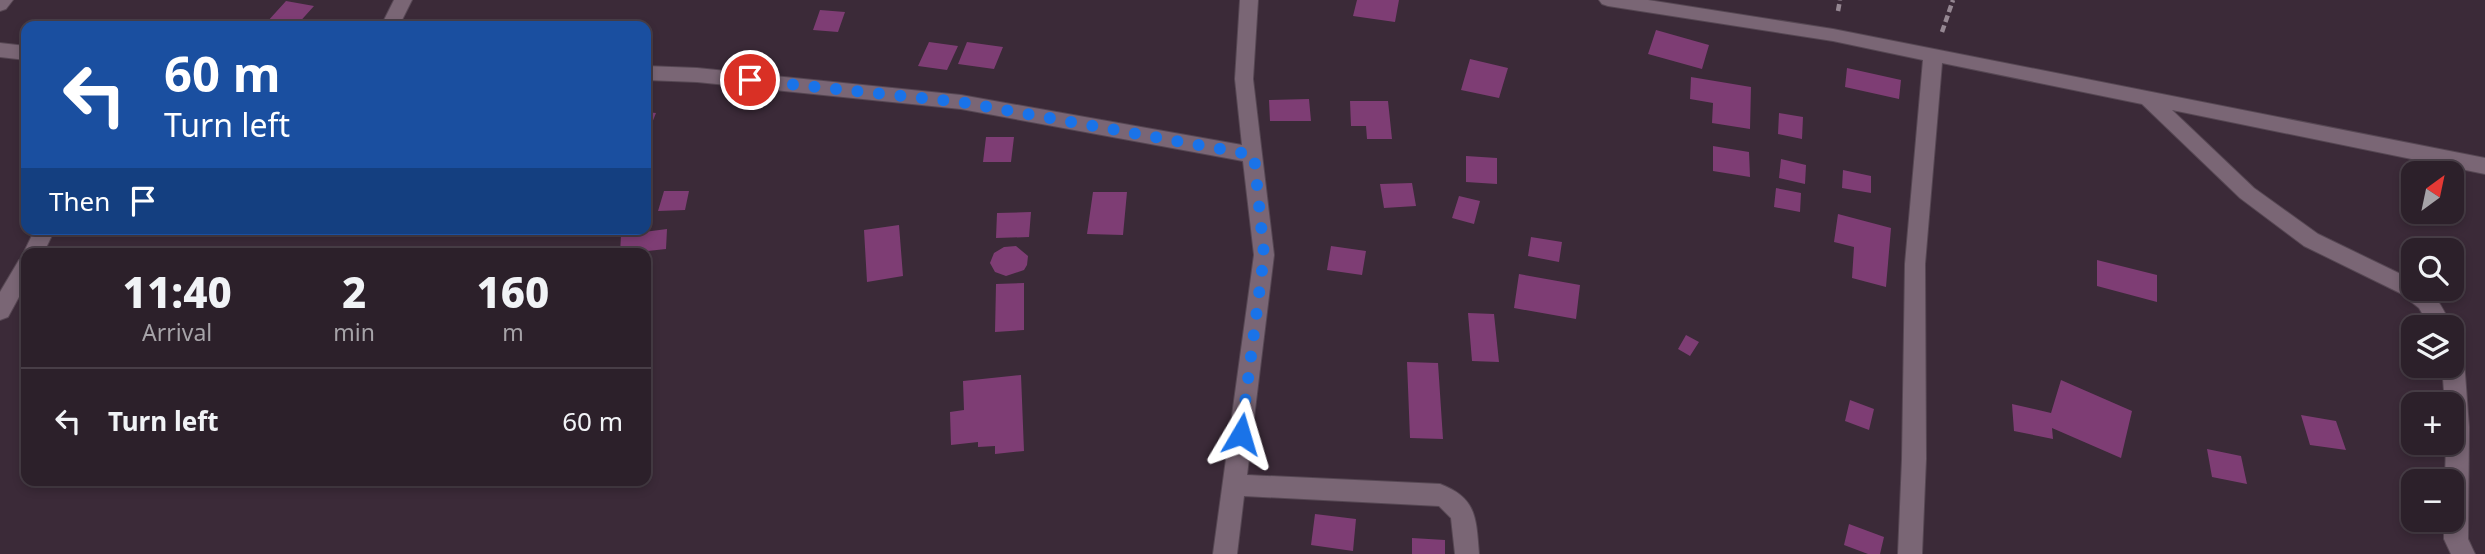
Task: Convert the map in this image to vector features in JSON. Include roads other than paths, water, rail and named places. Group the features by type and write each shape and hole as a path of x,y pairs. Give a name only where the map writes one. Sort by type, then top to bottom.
{"street":[{"path":"0,5 4,0"},
{"path":"392,21 403,0"},
{"path":"1225,554 1264,255 1244,79 1249,0"},
{"path":"1608,0 1833,36 2485,166"},
{"path":"0,50 21,52"},
{"path":"1910,554 1914,460 1915,264 1933,55"},
{"path":"651,73 698,75 961,102 1254,155"},
{"path":"2150,100 2247,192 2311,240 2407,287 2427,302 2434,315"},
{"path":"0,312 21,275"},
{"path":"2454,378 2458,428 2456,539 2463,554"},
{"path":"1234,485 1440,495 1453,499 1463,509 1467,554"}]}
